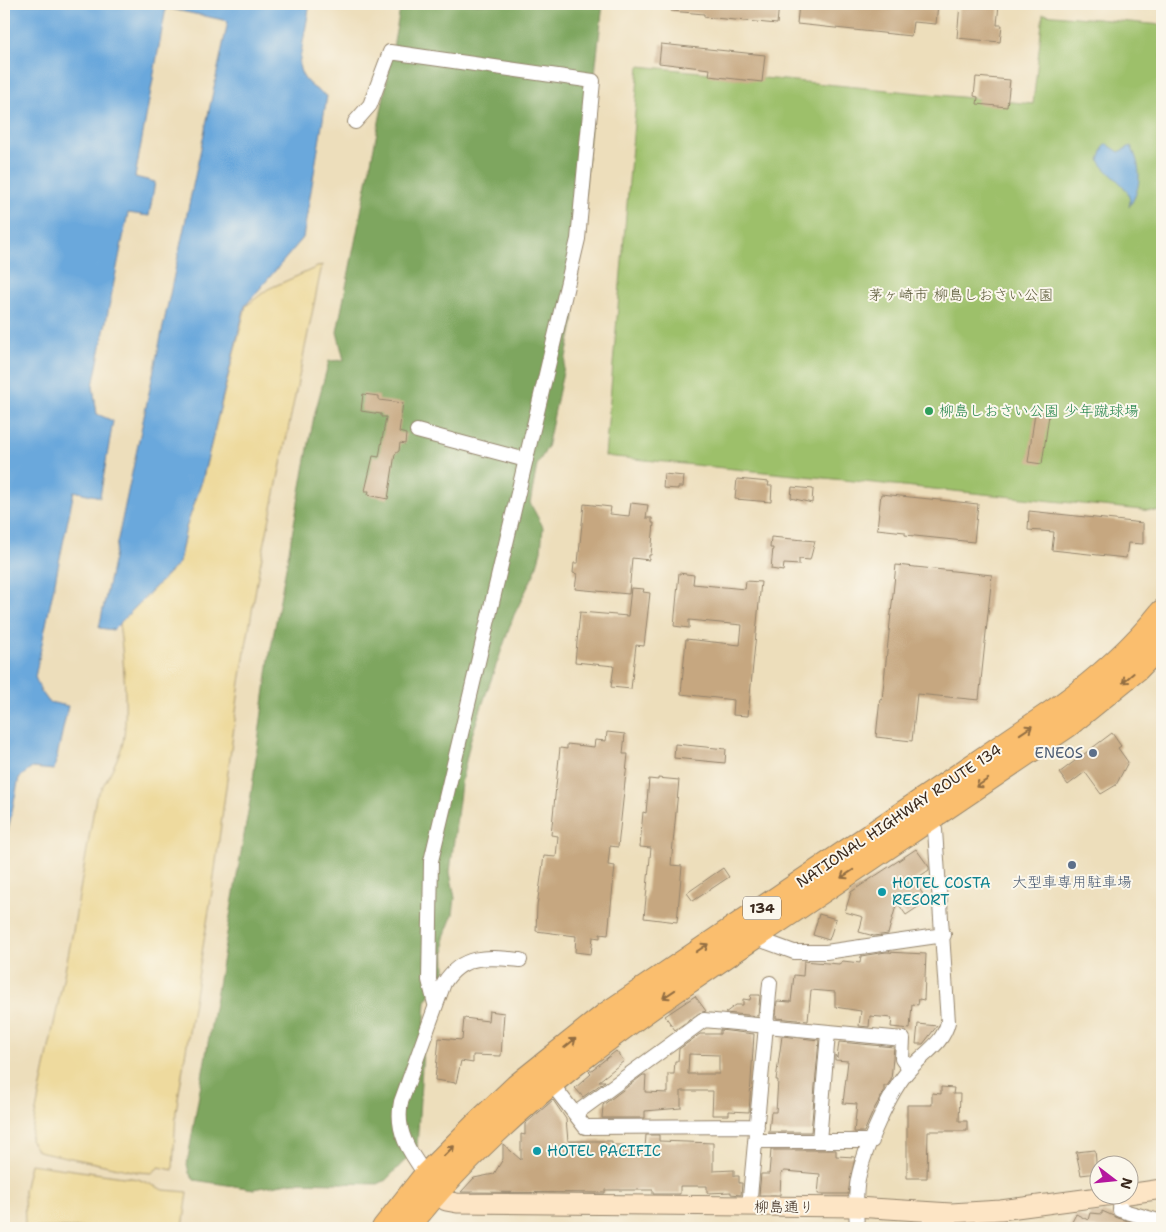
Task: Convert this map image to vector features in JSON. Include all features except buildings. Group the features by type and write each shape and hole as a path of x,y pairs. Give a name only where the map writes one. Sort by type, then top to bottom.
{"highway":[{"name":"NATIONAL HIGHWAY ROUTE 134","path":"407,1228 517,1086 607,1014 1085,689 1123,656 1162,612"},
{"name":"NATIONAL HIGHWAY ROUTE 134","path":"384,1228 437,1189 522,1108 620,1028 1096,705 1137,669 1162,643"}],"street":[{"path":"355,122 370,105 390,52 593,81 578,239 432,861 428,980 435,1004"},
{"path":"417,432 526,460"},
{"path":"857,1228 858,1179 889,1099 909,1069 933,1048 946,1032 948,1022 936,830 928,819"},
{"path":"753,937 794,952 826,952 944,935"},
{"path":"437,1189 404,1141 398,1115 435,1004 451,972 460,966 473,960 487,957 520,960"},
{"path":"749,1207 770,983"},
{"path":"574,1114 704,1020 903,1039 902,1059 909,1069"},
{"path":"819,1141 828,1033"},
{"path":"551,1083 585,1127 756,1126"},
{"path":"755,1141 872,1141"},
{"name":"柳島通り","path":"437,1189 457,1203 856,1208 931,1220 1088,1198"},
{"path":"1138,1193 1162,1189"},
{"path":"1120,1204 1120,1210 1162,1222"}],"green space":[{"path":"401,4 603,4 573,324 547,448 537,465 530,503 543,527 541,551 535,572 514,615 486,694 471,738 461,784 450,872 455,898 453,914 444,937 445,972 426,1001 417,1148 386,1180 378,1184 294,1182 254,1189 194,1180 189,1173 187,1164 251,795 269,659 314,416 329,361 344,360 337,332"},
{"name":"茅ヶ崎市 柳島しおさい公園","path":"1043,14 1162,25 1162,512 605,456 639,66 1033,104"}],"sand":[{"path":"322,265 258,576 240,682 212,892 176,1111 173,1170 159,1167 152,1173 137,1172 38,1151 30,1140 73,931 96,797 117,759 124,735 125,686 119,624 179,562 186,528 202,481 246,306 268,289"},
{"path":"30,1164 138,1179 164,1190 188,1192 183,1228 25,1228 24,1191"}],"water":[{"path":"4,4 310,4 299,64 300,70 313,87 327,96 303,238 245,306 202,481 186,528 179,563 113,630 99,628 228,21 166,8 135,177 155,182 149,216 128,213 93,386 97,414 113,421 100,497 74,491 35,677 41,691 49,702 68,706 54,770 32,768 19,778 4,849"},
{"path":"1107,144 1119,152 1131,146 1135,154 1139,177 1136,192 1129,207 1130,200 1125,188 1099,160 1104,146"}],"place":[{"name":"柳島しおさい公園 少年蹴球場","path":"929,411"},
{"name":"ENEOS","path":"1093,753"},
{"name":"大型車専用駐車場","path":"1072,865"},
{"name":"HOTEL COSTA RESORT","path":"882,892"},
{"name":"HOTEL PACIFIC","path":"537,1151"}]}
